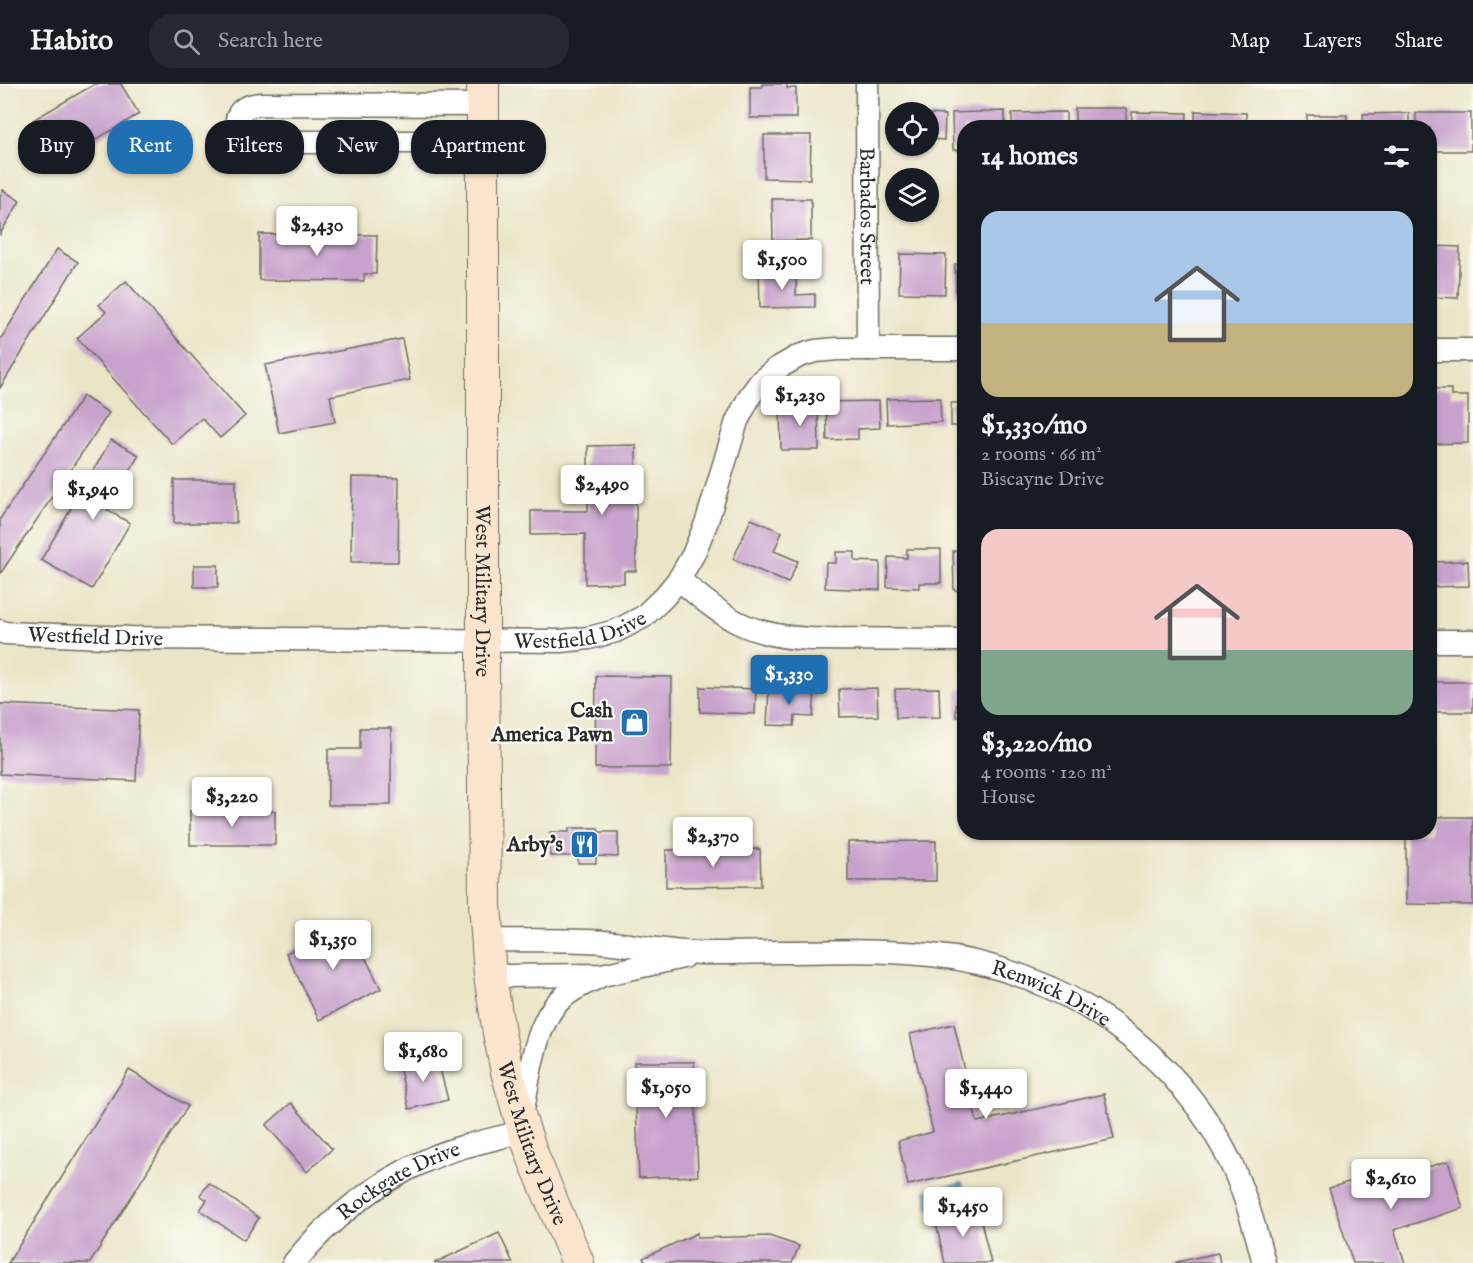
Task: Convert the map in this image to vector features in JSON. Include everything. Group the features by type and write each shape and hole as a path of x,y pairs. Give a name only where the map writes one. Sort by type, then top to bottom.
{"main road":[{"name":"West Military Drive","path":"483,95 483,120"},
{"name":"West Military Drive","path":"483,174 485,904 490,976 507,1072 522,1126 578,1263"}],"street":[{"name":"Barbados Street","path":"867,84 868,349"},
{"path":"316,142 247,140 240,136 236,127 237,119 240,112 247,106 260,104 366,105 483,95"},
{"path":"366,105 366,120"},
{"name":"Westfield Drive","path":"0,631 130,638 561,640 589,638 616,631 643,617 664,597 679,579 693,555 737,421 761,381 799,356 815,351 837,348 957,349"},
{"path":"1437,350 1473,350"},
{"path":"679,579 723,615 765,634 811,639 957,640"},
{"path":"1437,641 1473,641"},
{"name":"Renwick Drive","path":"487,940 603,942 699,953 890,952 933,955 1012,972 1065,994 1098,1013 1128,1035 1182,1087 1215,1134 1233,1168 1248,1203 1264,1263"},
{"name":"Renwick Drive","path":"490,976 602,975 699,953"},
{"name":"Renwick Drive","path":"522,1126 534,1054 544,1023 557,1003 569,993 602,975"},
{"name":"Rockgate Drive","path":"294,1263 328,1226 359,1200 393,1178 428,1160 522,1126"}],"water":[{"path":"962,1183 966,1200 929,1209 926,1191"}],"building":[{"path":"95,84 121,84 139,114 129,120 107,120 107,133 95,140 95,120 33,120"},
{"path":"762,84 787,84 787,88 796,88 796,118 750,118 750,87 762,87"},
{"path":"1075,108 1126,108 1126,120 1075,120"},
{"path":"1005,111 1005,120 957,120 957,150 953,150 952,113"},
{"path":"1195,111 1246,113 1246,120 1195,120"},
{"path":"1066,112 1066,120 1012,120 1012,113"},
{"path":"1132,112 1187,113 1187,120 1132,120"},
{"path":"1409,113 1409,120 1363,120 1363,114"},
{"path":"1416,113 1471,113 1471,151 1437,151 1437,120 1416,120"},
{"path":"939,115 945,115 944,140 939,140"},
{"path":"1307,115 1347,115 1347,120 1307,120"},
{"path":"764,135 811,135 810,179 764,178"},
{"path":"3,190 20,201 0,234 0,196"},
{"path":"772,199 811,199 811,240 773,241"},
{"path":"259,234 377,235 376,274 364,274 364,281 259,280"},
{"path":"1437,246 1460,247 1458,298 1437,297"},
{"path":"57,249 78,262 0,388 0,340"},
{"path":"900,254 946,255 945,294 899,293"},
{"path":"955,264 957,264 957,294"},
{"path":"796,270 796,295 815,294 815,307 760,308 759,271"},
{"path":"126,281 245,416 220,438 202,418 172,444 77,338 106,312 99,305"},
{"path":"402,339 410,380 330,396 335,422 279,433 265,365"},
{"path":"1437,389 1451,389 1451,396 1468,396 1468,443 1437,444"},
{"path":"83,396 109,413 0,574 0,519"},
{"path":"940,398 941,422 887,424 886,399"},
{"path":"879,401 880,428 858,429 858,439 827,440 826,402"},
{"path":"951,403 957,403 957,426 951,426"},
{"path":"818,404 819,450 781,450 780,405"},
{"path":"111,440 139,455 107,510 130,523 92,589 41,560"},
{"path":"636,445 636,571 624,571 624,583 585,584 585,534 531,535 531,511 588,511 588,446"},
{"path":"352,477 399,478 398,562 351,562"},
{"path":"174,480 236,480 236,523 174,523"},
{"path":"751,519 782,532 774,551 798,561 788,583 733,559"},
{"path":"907,549 941,549 941,583 919,583 919,588 887,587 888,557 907,558"},
{"path":"953,551 957,551 957,590 954,590"},
{"path":"836,552 855,552 855,561 880,562 880,590 825,588 826,563 836,563"},
{"path":"1468,561 1469,586 1437,587 1437,562"},
{"path":"194,565 218,565 218,587 194,587"},
{"name":"Cash America Pawn","path":"596,676 672,677 671,768 595,768"},
{"path":"1437,682 1473,682 1473,712 1437,712"},
{"path":"700,687 756,689 755,714 700,712"},
{"path":"877,688 878,716 840,717 839,689"},
{"path":"939,688 940,717 896,718 895,689"},
{"path":"769,689 815,691 813,717 795,716 794,726 767,725"},
{"path":"0,704 139,710 136,781 0,774"},
{"path":"360,728 391,728 391,805 328,805 328,749 360,749"},
{"path":"190,811 275,811 275,845 190,845"},
{"path":"1437,817 1473,817 1473,905 1406,904 1406,840 1437,840"},
{"name":"Arby's","path":"569,828 598,828 598,832 618,832 618,857 596,856 596,863 578,863 578,856 550,856 550,832 569,832"},
{"path":"936,841 936,881 848,881 848,842"},
{"path":"760,849 761,886 666,887 666,850"},
{"path":"348,923 381,989 319,1020 286,953"},
{"path":"954,1024 977,1122 1104,1094 1114,1139 908,1185 898,1141 933,1132 910,1034"},
{"path":"437,1057 448,1100 409,1109 399,1066"},
{"path":"634,1062 694,1062 698,1176 639,1178"},
{"path":"129,1070 188,1106 90,1263 8,1263"},
{"path":"291,1103 332,1149 307,1172 266,1125"},
{"path":"1448,1161 1463,1208 1394,1230 1405,1263 1353,1263 1329,1188 1379,1173 1382,1181"},
{"path":"209,1183 259,1218 244,1240 200,1210 207,1200 200,1195"},
{"path":"978,1209 991,1263 945,1263 935,1219"},
{"path":"499,1233 513,1263 434,1263"},
{"path":"697,1233 697,1238 769,1236 799,1246 792,1263 646,1263 643,1258"},
{"path":"1218,1253 1220,1263 1176,1263 1176,1262"}],"place":[{"name":"Cash America Pawn","path":"634,722"},
{"name":"Arby's","path":"584,844"}]}
